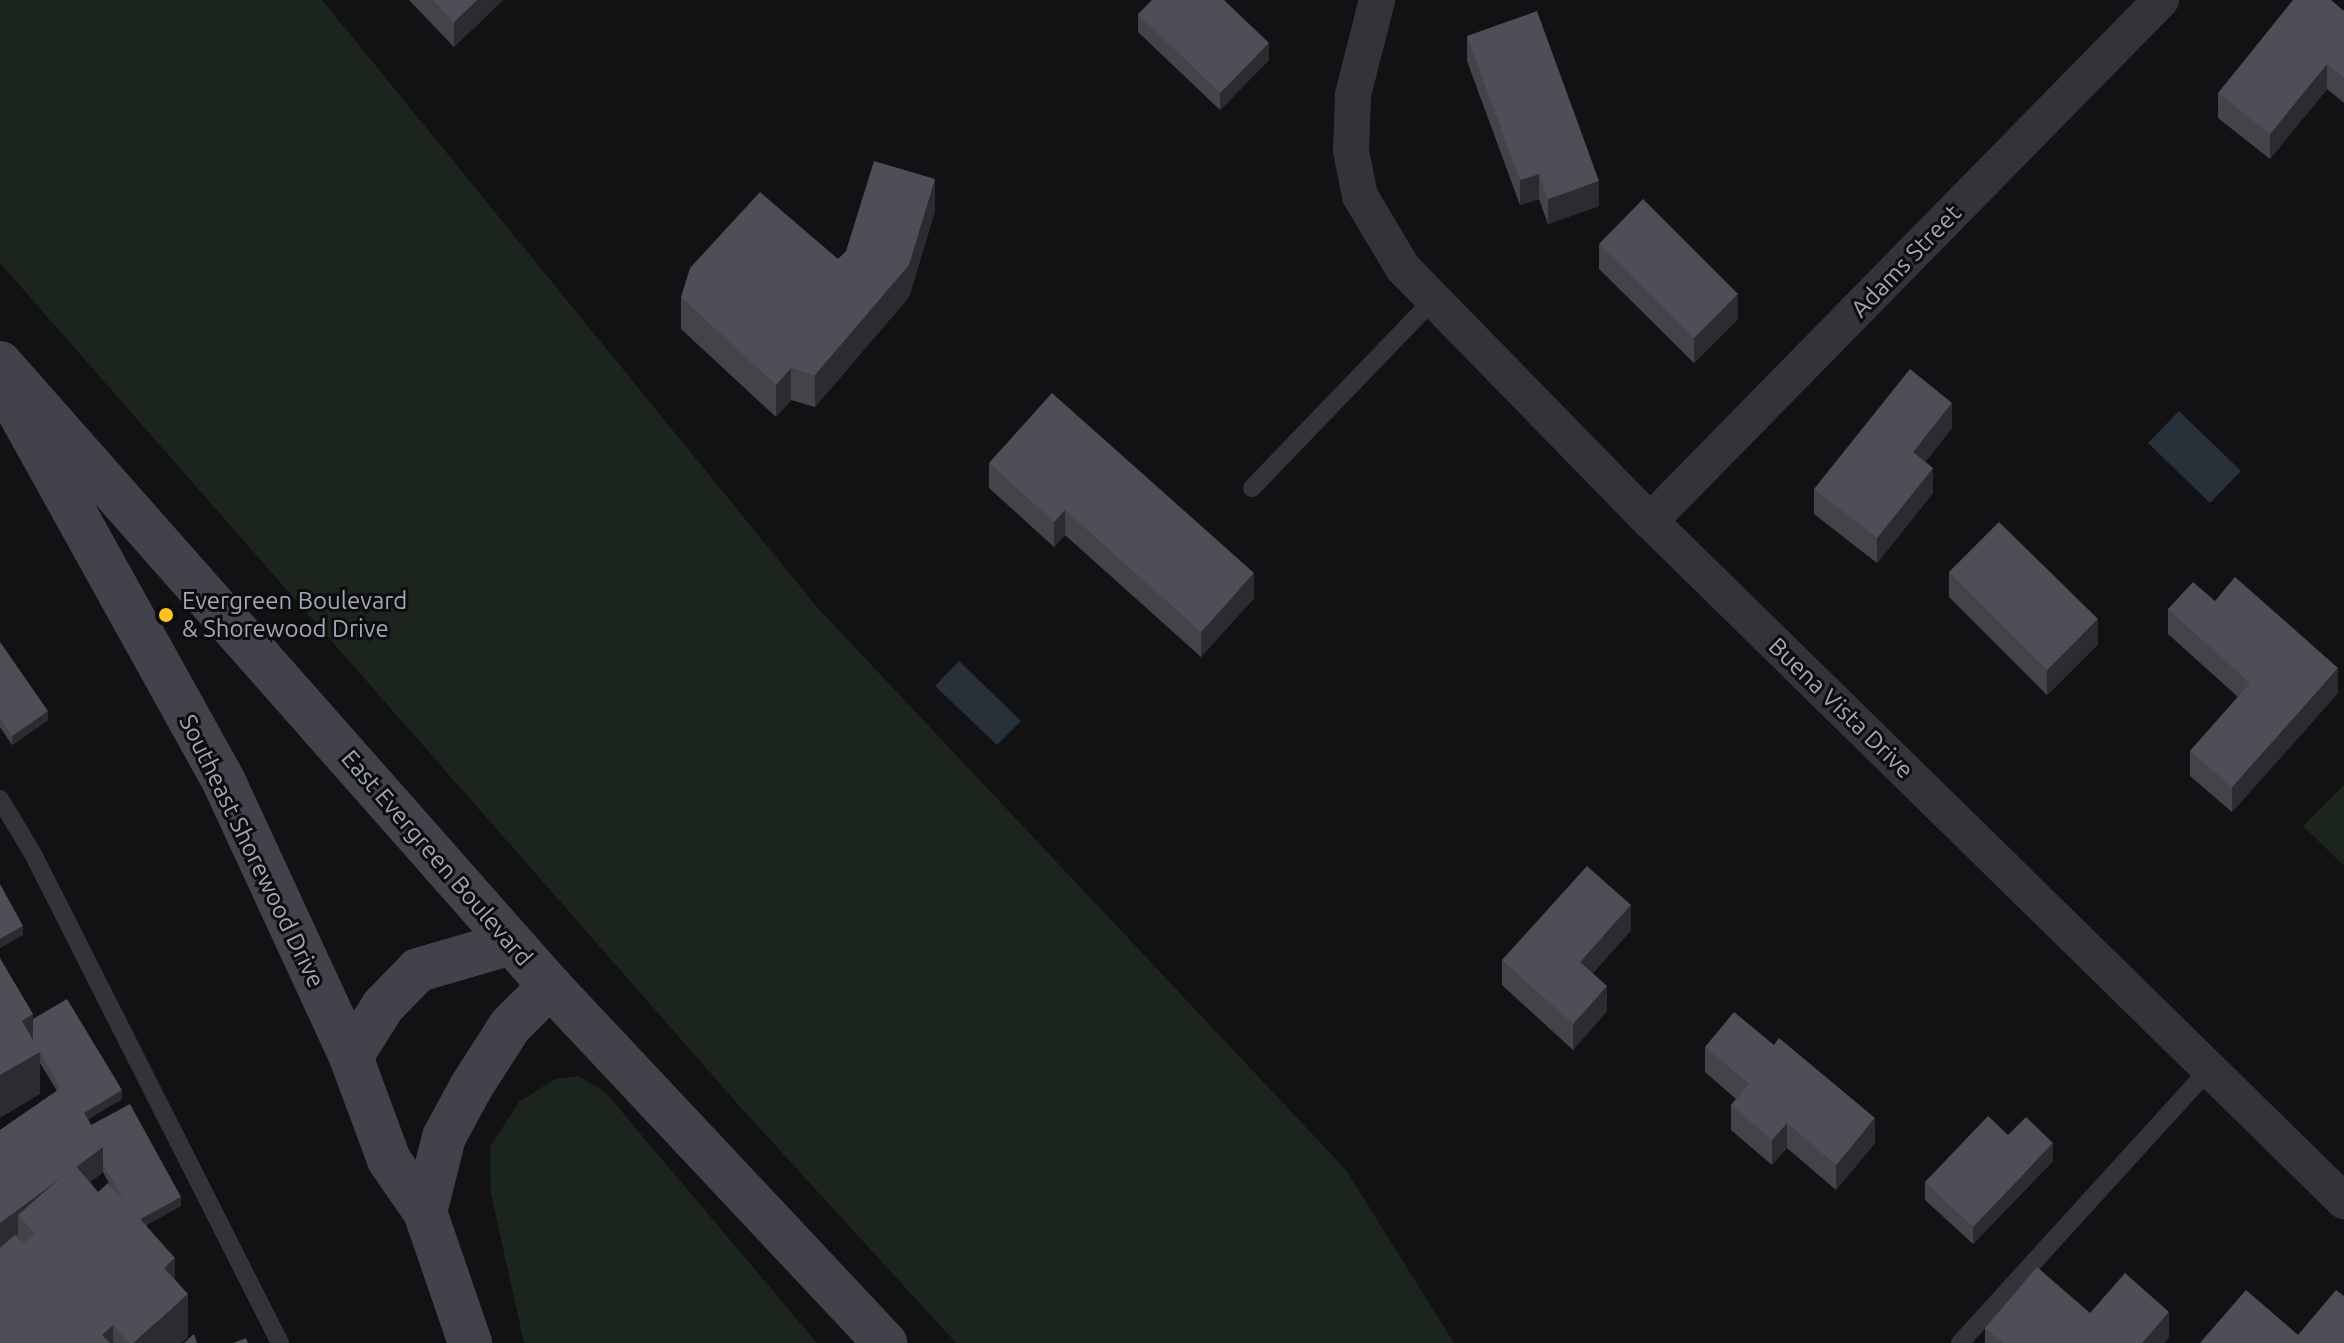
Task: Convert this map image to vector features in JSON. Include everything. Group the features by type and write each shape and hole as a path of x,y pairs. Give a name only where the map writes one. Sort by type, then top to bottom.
{"street":[{"name":"Buena Vista Drive","path":"1377,0 1353,95 1351,151 1360,196 1403,268 1650,521 2344,1201"},
{"name":"Adams Street","path":"1650,521 2161,0"},
{"name":"East Evergreen Boulevard","path":"0,363 511,943 885,1343"},
{"name":"Southeast Shorewood Drive","path":"0,374 37,451 225,784 351,1057 389,1160 425,1212 470,1343"},
{"path":"351,1057 383,1006 418,970 511,943"},
{"path":"425,1212 444,1137 471,1087 510,1026 550,986"}],"lane":[{"path":"1252,488 1433,300"},
{"path":"0,799 33,854 280,1343"},
{"path":"1960,1343 2209,1069"}],"shaded area":[{"path":"0,0 322,0 816,606 1346,1170 1454,1343 956,1343 743,1110 0,263"},
{"path":"2179,411 2241,471 2210,503 2148,443"},
{"path":"959,661 1021,721 997,745 935,686"},
{"path":"2344,785 2344,866 2303,826"},
{"path":"579,1076 606,1093 817,1343 524,1343 491,1194 490,1147 519,1102 555,1079"}],"building":[{"path":"433,0 477,0 454,22"},
{"path":"1152,0 1224,0 1269,43 1220,93 1138,14"},
{"path":"2293,0 2331,0 2344,11 2344,78 2327,64 2270,134 2218,93"},
{"path":"1537,11 1599,181 1548,199 1539,174 1520,180 1467,36"},
{"path":"874,161 935,179 909,265 815,375 791,368 776,385 681,297 690,268 760,192 838,259 846,251"},
{"path":"1643,199 1738,294 1694,338 1599,244"},
{"path":"1910,369 1952,403 1913,452 1933,468 1877,538 1814,489"},
{"path":"1052,393 1254,573 1201,632 1065,510 1054,522 989,463"},
{"path":"1999,522 2098,619 2047,670 1949,572"},
{"path":"2235,577 2338,668 2232,787 2190,751 2250,683 2168,609 2193,582 2215,601"},
{"path":"0,642 48,711 12,736 0,718"},
{"path":"1587,866 1631,905 1580,962 1607,986 1573,1024 1502,960"},
{"path":"0,884 23,926 0,939"},
{"path":"0,958 33,1014 22,1021 40,1052 0,1075"},
{"path":"67,999 122,1090 84,1113 68,1083 61,1088 33,1040 33,1019"},
{"path":"1734,1012 1774,1045 1779,1038 1875,1118 1836,1165 1787,1123 1772,1140 1731,1105 1749,1084 1705,1047"},
{"path":"68,1083 103,1147 0,1223 0,1130"},
{"path":"130,1104 181,1197 140,1219 123,1199 103,1164 103,1147 91,1125"},
{"path":"1988,1116 2008,1135 2026,1117 2053,1143 1973,1227 1925,1182"},
{"path":"75,1165 98,1192 108,1183 175,1258 164,1268 188,1294 133,1343 129,1343 113,1325 102,1335 110,1343 0,1343 0,1248 15,1235 23,1244 35,1234 18,1215"},
{"path":"2037,1267 2090,1313 2125,1273 2169,1312 2142,1343 2003,1343 1985,1328"},
{"path":"2246,1290 2298,1335 2336,1290 2344,1296 2344,1343 2200,1343"},
{"path":"194,1334 197,1343 184,1343"}],"place":[{"name":"Evergreen Boulevard & Shorewood Drive","path":"166,615"}]}
